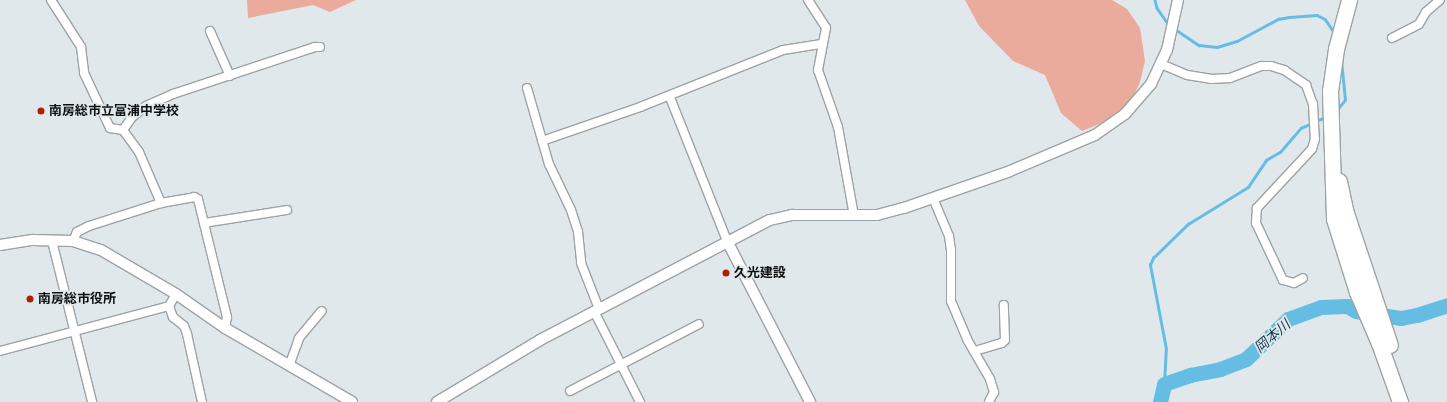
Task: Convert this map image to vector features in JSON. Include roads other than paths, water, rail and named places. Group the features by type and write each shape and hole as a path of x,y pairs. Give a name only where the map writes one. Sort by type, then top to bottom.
{"highway":[{"path":"1349,0 1331,76 1330,145 1363,290 1410,402"},
{"path":"1384,342 1400,402"}],"street":[{"path":"51,0 81,47 84,73 110,128 123,130 138,152 161,203"},
{"path":"808,0 826,28 818,70 838,127 854,216"},
{"path":"1392,38 1419,24 1426,12 1440,0"},
{"path":"437,402 540,340 727,240 770,220 792,215 877,215 933,198 1010,171 1095,135 1118,121 1133,107 1151,84 1167,50 1179,1"},
{"path":"210,31 230,76"},
{"path":"542,141 640,107 783,50 822,44"},
{"path":"123,130 132,117 146,106 315,47 320,48"},
{"path":"1161,64 1187,75 1212,79 1230,78 1262,66 1284,70 1308,89 1313,116 1315,139 1312,150 1257,208 1256,223 1283,280 1294,283 1302,278"},
{"path":"527,88 549,164 571,210 578,232 581,263 596,310 640,402"},
{"path":"671,100 727,240 810,402"},
{"path":"73,241 77,232 88,226 161,203 194,197 198,199 227,317 225,328"},
{"path":"933,198 948,236 951,250 951,301 955,315 990,379 994,392 989,402"},
{"path":"204,223 287,210"},
{"path":"0,245 33,240 73,241 101,250 176,294 225,328 352,402"},
{"path":"52,241 92,402"},
{"path":"0,351 169,306 176,294"},
{"path":"975,351 1002,343 1005,340 1004,305"},
{"path":"169,306 173,317 184,326 187,334 202,402"},
{"path":"289,366 299,338 322,311"},
{"path":"570,391 699,324"}],"waterway":[{"path":"1155,0 1157,8 1169,25"},
{"path":"1175,29 1199,45 1217,47 1237,41 1278,19 1289,17 1317,15 1325,19 1334,32"},
{"path":"1336,111 1345,100 1341,60"},
{"path":"1316,121 1326,117"},
{"path":"1164,384 1166,349 1150,265 1153,258 1188,224 1248,187 1266,160 1280,152 1301,128 1312,123"},
{"name":"岡本川","path":"1160,402 1164,384 1190,375 1220,369 1246,359 1288,319 1321,307 1347,306 1356,311 1401,318 1417,315 1447,305"}],"place":[{"name":"南房総市立富浦中学校","path":"41,111"},
{"name":"久光建設","path":"726,273"},
{"name":"南房総市役所","path":"30,299"}]}
